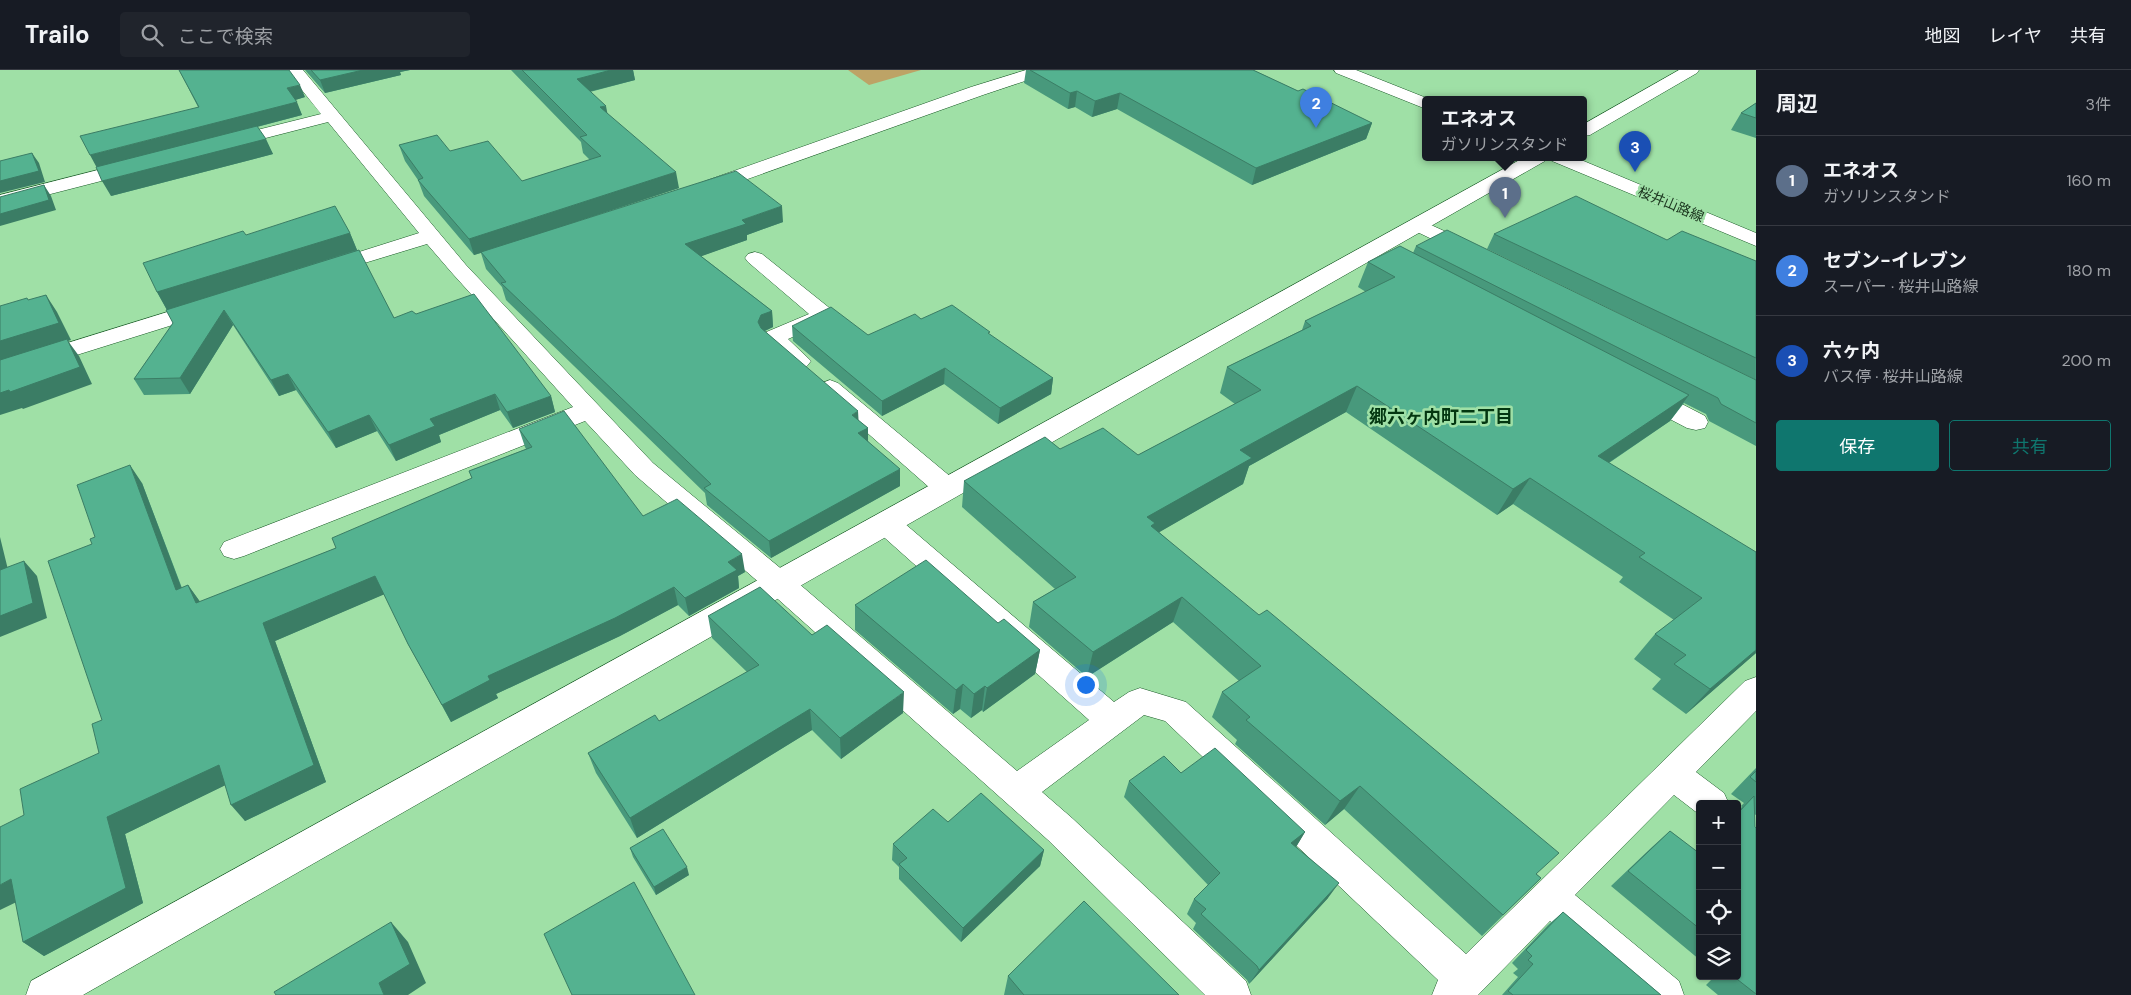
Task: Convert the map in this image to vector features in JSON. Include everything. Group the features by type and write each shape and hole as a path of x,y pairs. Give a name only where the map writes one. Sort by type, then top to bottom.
{"street":[{"path":"294,70 432,236 469,266 589,410 644,468 780,584 1060,829 1232,995"},
{"path":"694,192 977,91 1043,70"},
{"path":"1342,70 1422,102"},
{"path":"1587,129 1691,70"},
{"path":"209,148 332,116"},
{"path":"46,995 948,489 1379,256 1418,225 1531,161"},
{"name":"桜井山路線","path":"1568,161 1756,240"},
{"path":"0,201 152,162"},
{"path":"1418,225 1489,260"},
{"path":"310,274 432,236"},
{"path":"754,258 824,315 772,338 948,489"},
{"path":"0,372 225,301"},
{"path":"1626,385 1696,422"},
{"path":"234,549 589,410"},
{"path":"888,524 1113,721"},
{"path":"1016,791 1140,701 1175,711 1458,988 1756,690"},
{"path":"1672,774 1707,800"},
{"path":"1550,897 1665,995"}],"shaded area":[{"path":"848,70 921,70 869,85"}],"building":[{"path":"179,70 289,70 300,85 287,88 297,102 90,155 80,136 199,107"},
{"path":"311,70 363,70 320,80"},
{"path":"522,70 611,70 577,79 606,106 600,107 676,172 469,239 418,180 423,178 399,145 437,135 450,151 488,141 522,181 601,156 580,137 587,135"},
{"path":"1030,70 1253,70 1298,91 1303,89 1372,123 1256,168 1120,93 1095,101 1077,91 1070,93"},
{"path":"1756,103 1756,118 1741,113"},
{"path":"257,126 266,139 102,181 96,167"},
{"path":"32,153 39,171 0,181 0,161"},
{"path":"736,171 782,206 742,220 746,224 685,244 772,311 761,315 758,322 761,328 858,411 852,415 868,428 858,433 900,469 769,541 704,488 711,484 501,283 506,282 481,252"},
{"path":"44,185 49,200 0,214 0,197"},
{"path":"1576,196 1667,240 1682,231 1756,261 1756,358 1494,234"},
{"path":"335,206 350,233 157,292 143,263 243,231 246,235"},
{"path":"1447,230 1756,380 1756,423 1721,404 1718,398 1416,246"},
{"path":"1400,246 1689,395 1598,456 1756,552 1756,650 1710,689 1674,664 1686,655 1655,634 1702,598 1639,557 1645,553 1530,478 1513,489 1357,386 1240,450 1252,458 1147,517 1155,523 1151,526 1259,615 1267,610 1559,853 1536,874 1541,878 1503,915 1360,786 1340,801 1246,720 1250,717 1222,692 1261,666 1182,597 1093,652 1033,602 1076,577 964,481 1045,437 1060,449 1103,428 1138,455 1261,390 1227,367 1311,326 1305,321 1395,277 1368,262"},
{"path":"359,250 394,318 412,311 416,314 474,294 551,396 507,412 495,394 430,419 435,426 389,445 369,415 328,432 288,374 271,380 224,310 180,378 134,379 173,323 166,310"},
{"path":"46,295 59,323 0,341 0,306 27,298 28,300"},
{"path":"952,305 990,332 988,333 1053,378 1000,408 945,368 882,401 792,326 831,307 868,335 915,314 921,319"},
{"path":"67,339 80,367 10,392 9,390 0,393 0,360"},
{"path":"564,411 643,516 677,499 742,554 728,562 737,570 685,598 674,587 615,618 488,676 490,680 442,705 408,644 375,576 263,623 314,765 231,805 219,765 107,817 126,888 23,942 11,879 0,885 0,827 24,815 20,789 99,753 92,724 102,720 48,561 92,544 90,539 95,537 77,485 130,465 176,590 188,585 196,603 336,548 332,538 472,478 469,471 532,447 519,429"},
{"path":"926,560 998,623 1004,619 1040,650 987,688 985,686 974,694 963,684 956,690 855,605"},
{"path":"24,561 33,603 0,616 0,570"},
{"path":"760,587 812,635 827,625 904,692 840,738 810,709 630,818 588,753 655,715 659,721 759,665 708,616"},
{"path":"1215,748 1305,832 1291,843 1339,883 1259,970 1201,914 1206,909 1194,899 1220,873 1129,781 1164,756 1181,773"},
{"path":"1756,771 1756,782 1750,777"},
{"path":"981,793 1044,850 963,928 899,864 907,858 893,844 933,809 948,822"},
{"path":"1754,796 1756,828 1756,994 1738,980 1741,980 1741,810"},
{"path":"663,829 687,867 654,887 630,848"},
{"path":"1670,831 1696,851 1696,926 1628,871"},
{"path":"634,882 695,995 572,995 544,934"},
{"path":"1084,901 1179,995 1024,995 1008,976"},
{"path":"1563,912 1661,995 1513,995 1508,991 1533,964 1528,960 1532,956 1526,950"},
{"path":"391,922 410,964 379,983 384,995 276,995 274,992"}],"place":[{"name":"セブン-イレブン","path":"1316,128"},
{"name":"六ヶ内","path":"1635,172"},
{"name":"エネオス","path":"1505,218"}],"district":[{"name":"郷六ヶ内町二丁目","path":"1441,417"}]}
